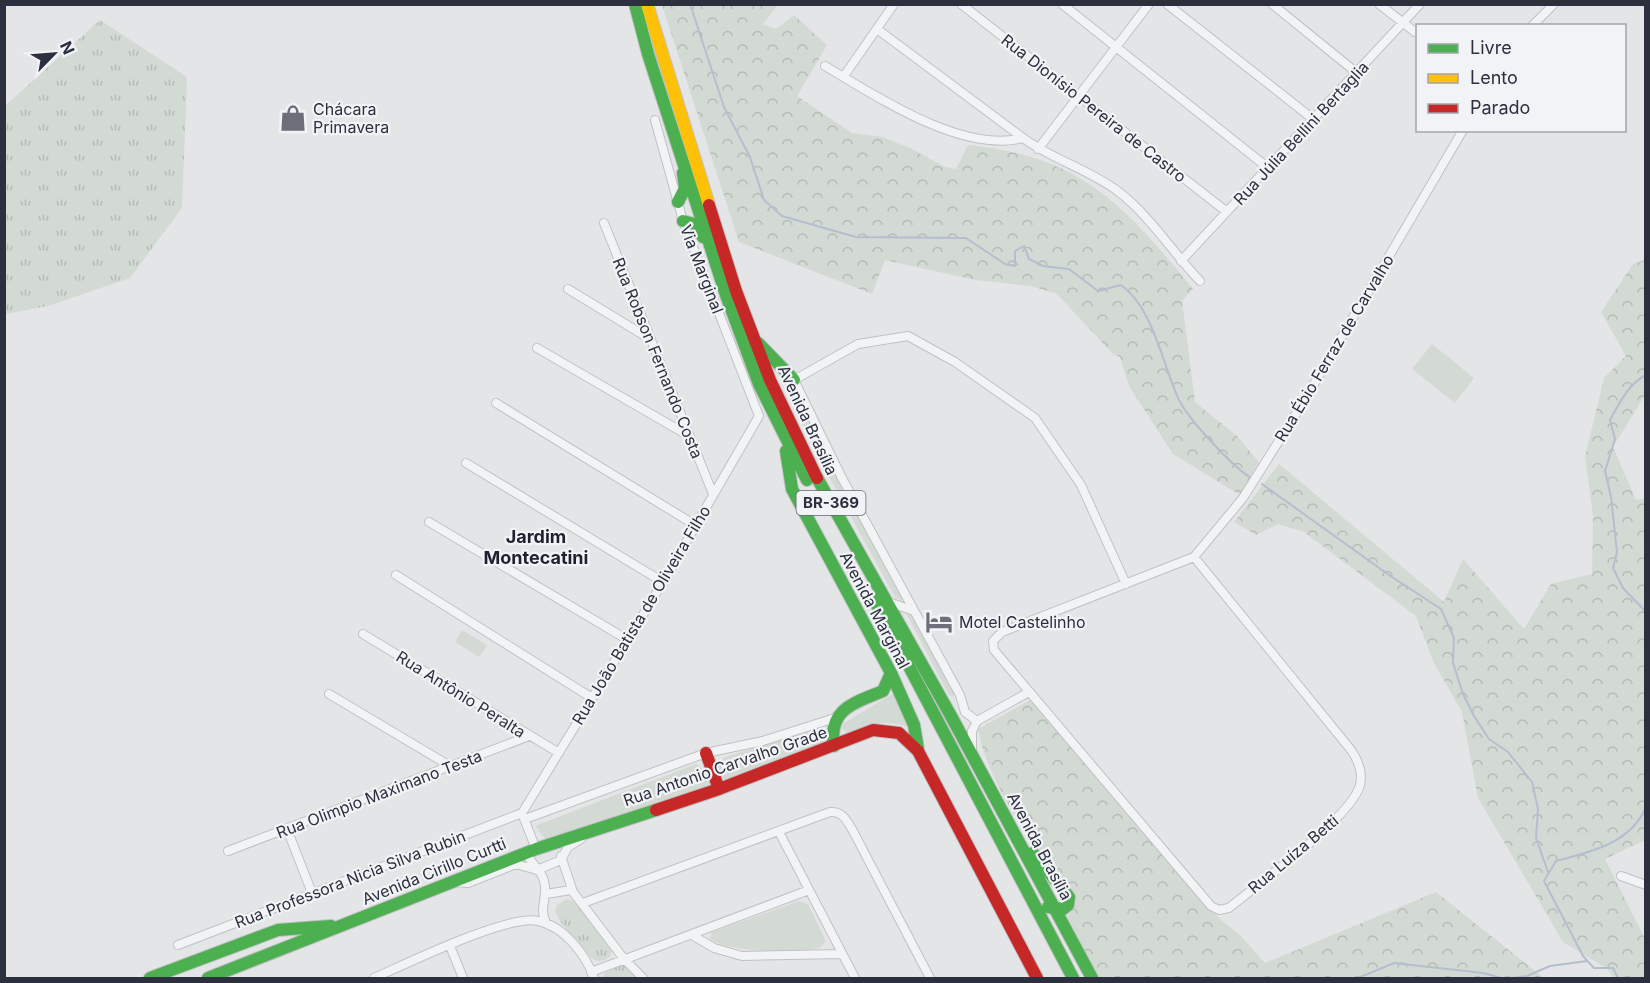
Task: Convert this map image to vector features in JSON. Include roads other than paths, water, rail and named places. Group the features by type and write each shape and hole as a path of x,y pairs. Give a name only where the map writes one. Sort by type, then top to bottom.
{"main road":[{"name":"Avenida Brasília","path":"635,4 712,253 759,384 1073,978"},
{"name":"Avenida Brasília","path":"647,4 722,249 770,380 815,473 973,756 1092,978"},
{"path":"678,202 685,188 679,147"},
{"path":"683,221 699,228 712,253"},
{"path":"753,338 794,380"},
{"name":"Avenida Marginal","path":"779,425 789,463 792,489 891,674 914,725 918,751"},
{"name":"Rua Antonio Carvalho Grade","path":"835,718 852,704 883,691 891,674"},
{"path":"834,746 832,734 835,718"},
{"name":"Rua Antonio Carvalho Grade","path":"531,851 719,789 873,730 889,728 908,737 918,751"},
{"path":"918,751 1037,978"},
{"path":"706,753 719,789"},
{"path":"1002,809 1028,847 1067,892 1068,905 1057,910 1042,903 1017,875"},
{"name":"Avenida Cirillo Curtti","path":"208,978 531,851"},
{"name":"Avenida Cirillo Curtti","path":"150,978 278,930 344,925"}],"street":[{"path":"844,76 894,4"},
{"name":"Rua Dionísio Pereira de Castro","path":"961,4 1077,97 1227,212"},
{"path":"1062,4 1267,167"},
{"path":"1038,149 1149,4"},
{"path":"1167,4 1313,119"},
{"path":"1272,4 1356,73"},
{"path":"1379,4 1415,32"},
{"name":"Rua Júlia Bellini Bertaglia","path":"1181,261 1420,4"},
{"path":"1534,24 1554,4"},
{"path":"877,29 1038,149 1091,174 1118,191 1200,281"},
{"path":"825,66 912,114 947,129 989,141 1006,142 1023,138"},
{"name":"Via Marginal","path":"655,120 683,221 759,416"},
{"name":"Rua Ébio Ferraz de Carvalho","path":"1194,557 1243,498 1304,401 1462,132"},
{"name":"Rua Robson Fernando Costa","path":"604,223 713,494"},
{"path":"568,289 651,339"},
{"path":"977,722 965,712 960,696 842,478 794,380 858,344 908,336 955,362 1035,418 1081,485 1126,584 1194,557"},
{"path":"537,348 690,436"},
{"path":"496,404 695,525"},
{"name":"Rua João Batista de Oliveira Filho","path":"524,816 759,416"},
{"path":"466,463 663,582"},
{"path":"429,522 628,640"},
{"name":"Rua Luíza Betti","path":"1126,584 997,636 993,641 994,650 1211,906 1219,910 1229,908 1347,808 1360,785 1361,772 1351,750 1194,557"},
{"path":"396,575 592,699"},
{"path":"886,601 914,611"},
{"name":"Rua Antônio Peralta","path":"363,634 559,753"},
{"path":"973,756 972,735 977,722 1029,692"},
{"path":"329,694 450,766"},
{"path":"951,716 960,696"},
{"name":"Rua Professora Nicia Silva Rubin","path":"178,945 312,893 706,753 764,741 835,718"},
{"name":"Rua Olimpio Maximano Testa","path":"228,851 529,736"},
{"path":"451,882 468,883 516,864 540,869 561,860 566,850 574,842 627,825 647,811"},
{"path":"583,903 830,812 844,816 930,978"},
{"path":"524,816 531,851 540,869 546,894 542,910 546,923"},
{"path":"287,829 312,893"},
{"path":"779,832 855,978"},
{"path":"560,840 561,860 571,890 624,959 643,978"},
{"path":"1621,876 1646,885"},
{"path":"546,894 571,890"},
{"path":"374,978 513,922 530,920 546,923 573,944 592,975 624,959 809,890"},
{"path":"692,935 720,951 742,956 842,954"},
{"path":"450,946 463,978"}],"waterway":[{"path":"690,4 724,107 750,157 764,200 782,216 856,237 966,238 1005,264 1015,266 1015,251 1024,246 1029,259 1043,266 1069,269 1098,291 1121,285 1132,295 1149,322 1184,409 1223,453 1251,478"},
{"path":"1646,375 1629,389 1610,420 1615,439 1605,471 1611,497 1617,552 1613,568 1623,588 1646,612"},
{"path":"1262,484 1389,575 1441,609 1454,638 1453,663 1463,694 1474,716 1489,739 1508,752 1532,782 1538,809 1536,838 1548,872"},
{"path":"1618,978 1613,968 1594,968 1583,956 1544,881 1556,861 1583,854 1620,838 1631,829 1646,807"},
{"path":"1512,978 1527,976 1550,966 1587,961"},
{"path":"1358,978 1394,963 1483,973 1502,978"}],"place":[{"name":"Chácara Primavera","path":"293,118"},
{"name":"Motel Castelinho","path":"939,622"}],"district":[{"name":"Jardim Montecatini","path":"536,547"}]}
